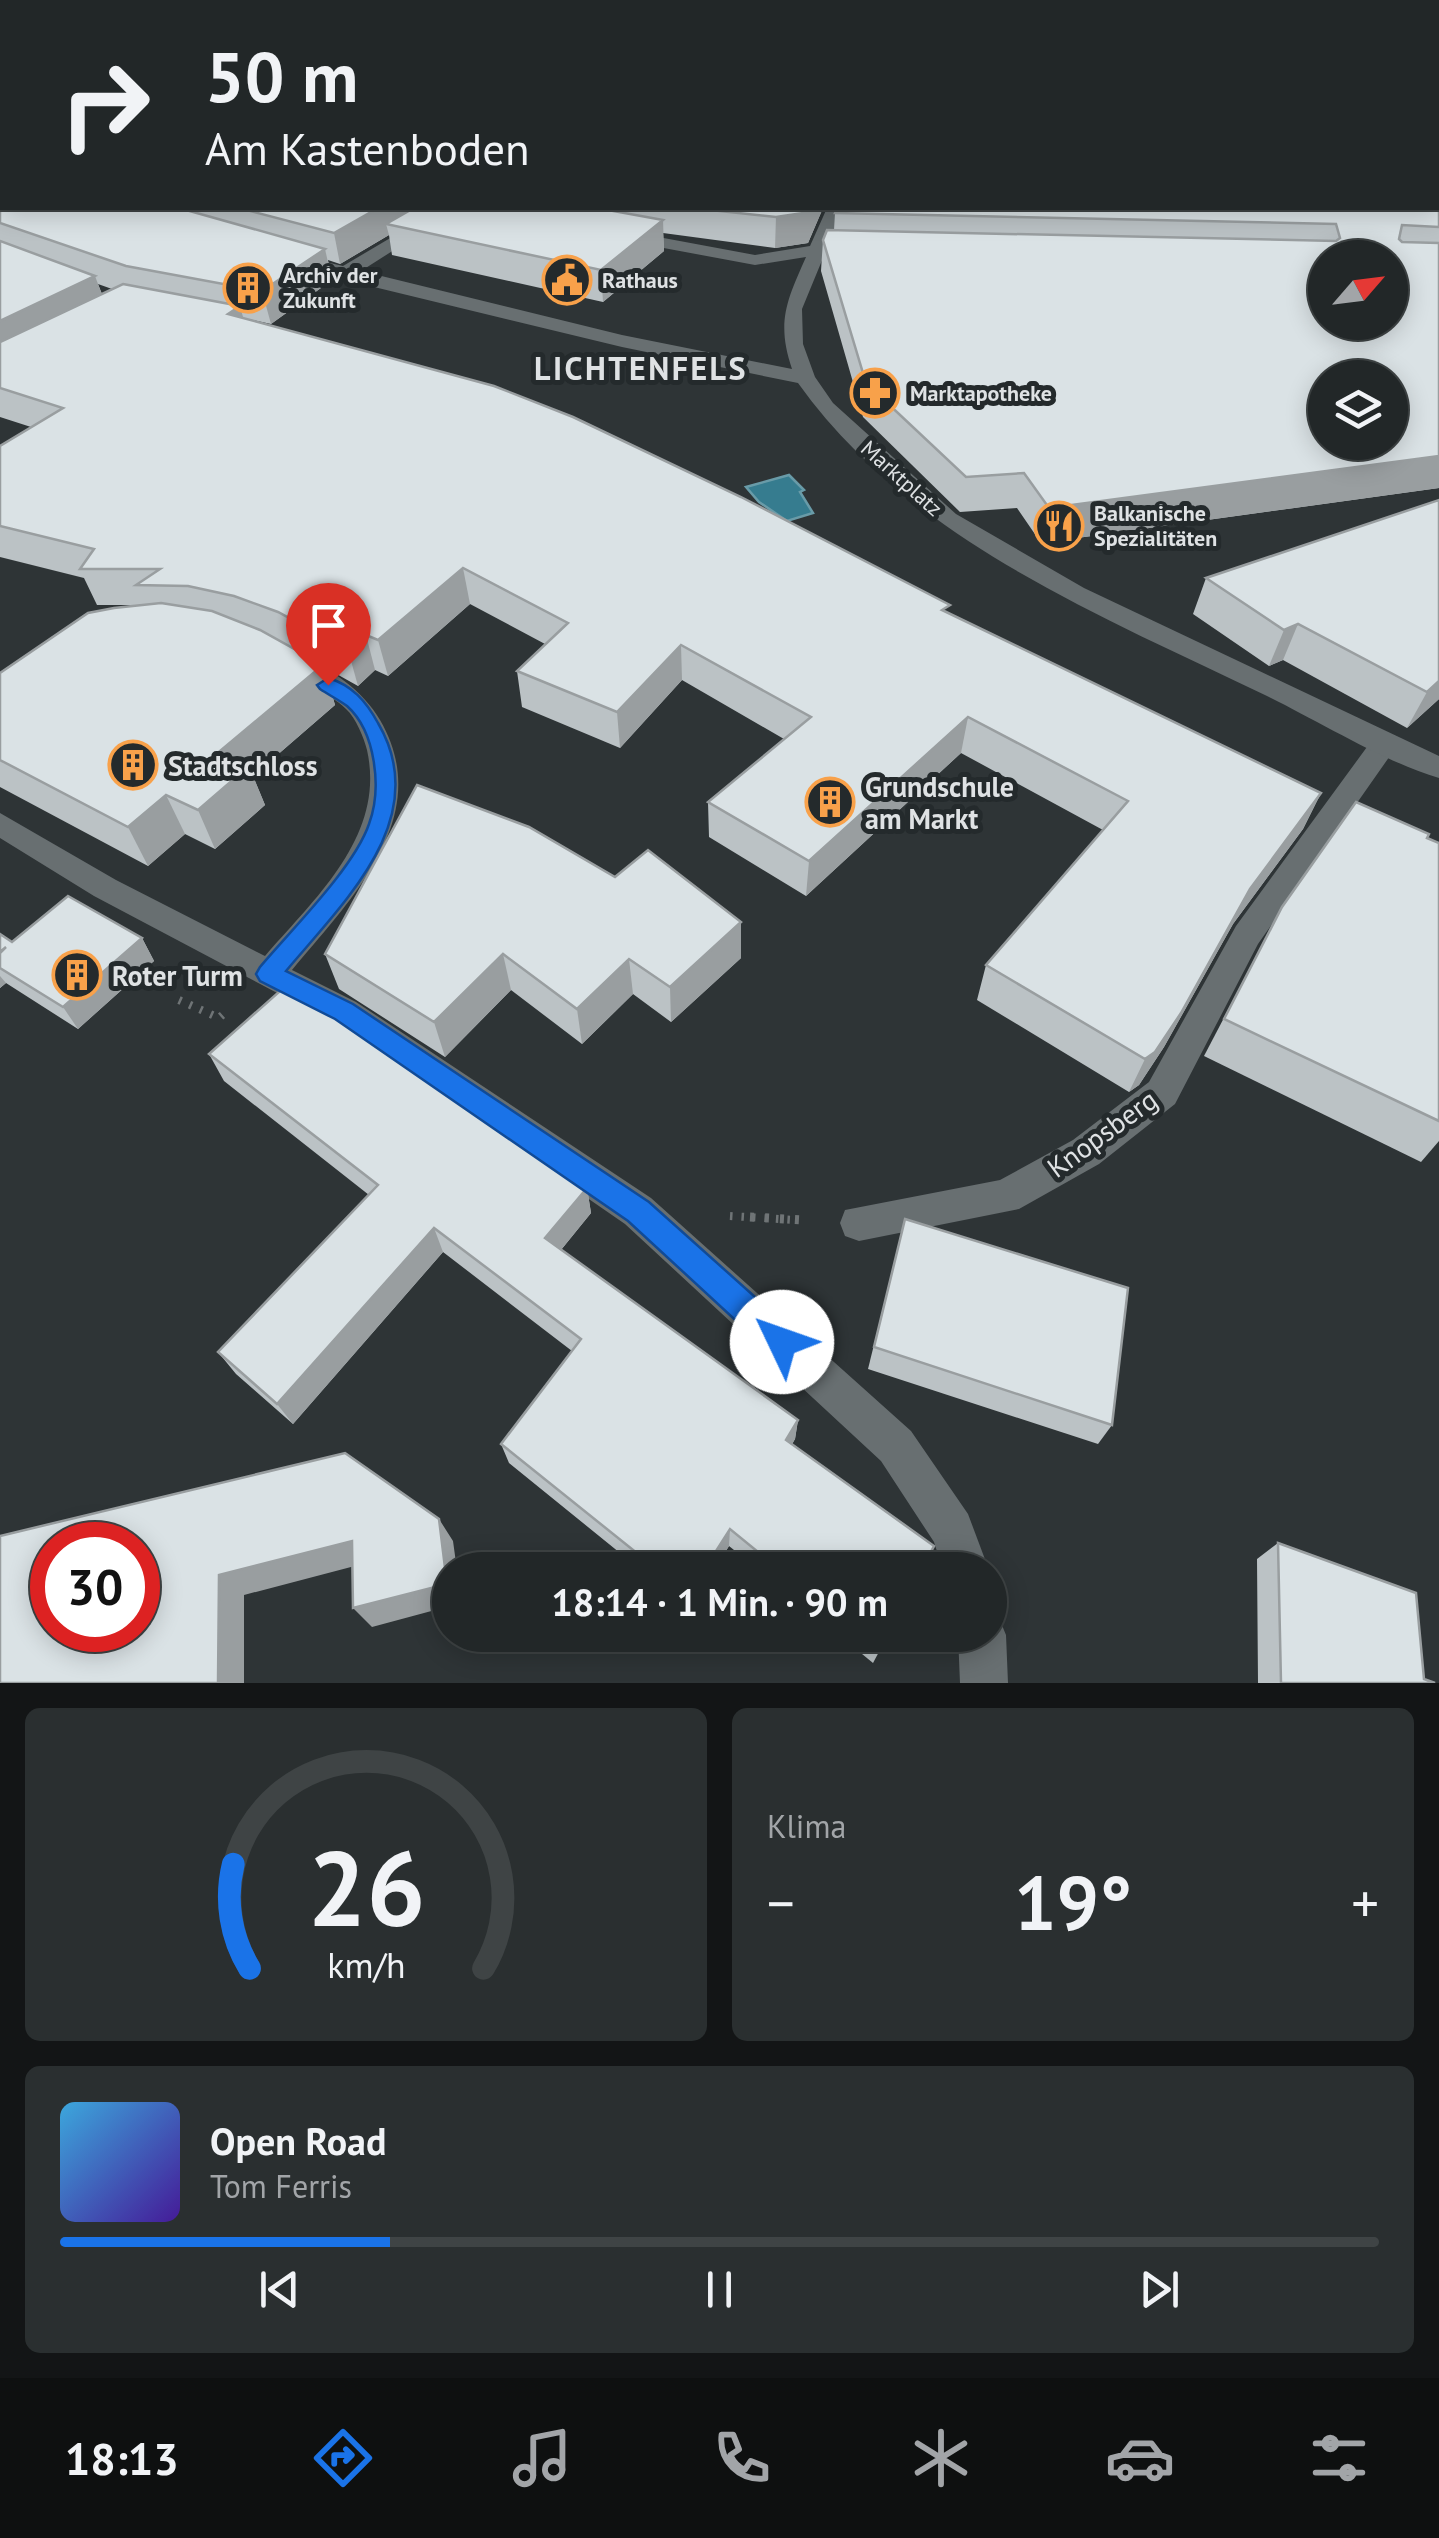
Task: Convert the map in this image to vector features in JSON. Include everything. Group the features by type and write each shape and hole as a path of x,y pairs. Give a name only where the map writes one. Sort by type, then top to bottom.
{"street":[{"path":"344,274 449,210"},
{"path":"806,378 793,344 793,309 834,210"},
{"path":"605,232 755,260 815,252 854,253"},
{"path":"272,253 344,274 622,340 806,378"},
{"name":"Marktplatz","path":"806,378 853,434 948,519 1075,593 1439,768"},
{"path":"263,650 298,666 356,703 378,740 387,777 380,825 342,888 268,974"},
{"name":"Knopsberg","path":"859,1223 1006,1198 1086,1152 1162,1093 1247,935 1385,743"},
{"path":"0,824 105,888 344,1012 638,1211 896,1446 952,1530 960,1552"},
{"path":"983,1652 984,1683"}],"path":[{"path":"638,1211 859,1223"}],"water":[{"path":"789,475 804,490 800,492 813,513 787,521 759,502 746,487"}],"building":[{"path":"0,210 186,210 325,249 262,291 126,266 0,223"},
{"path":"247,210 374,210 334,233"},
{"path":"410,210 608,210 663,220 601,270 386,224"},
{"path":"711,210 811,210 776,217"},
{"path":"1439,210 1439,227 1402,225 1400,240 1337,240 1336,224 835,213"},
{"path":"827,230 1308,240 1308,340 1408,340 1408,242 1439,243 1439,456 1049,508 1024,473 966,477 866,383 823,240"},
{"path":"0,241 95,276 0,321"},
{"path":"123,284 240,306 228,314 494,386 573,417 741,497 950,605 942,610 1321,793 1250,889 1181,1013 1155,1052 1145,1059 986,965 1128,801 968,717 809,861 708,802 811,717 681,645 617,712 517,671 568,623 463,568 378,640 366,635 348,650 278,612 234,596 188,586 136,585 160,569 80,569 94,549 0,526 0,446 63,408 0,388 0,342"},
{"path":"1439,500 1439,681 1427,692 1298,624 1284,630 1206,578"},
{"path":"161,603 212,611 260,630 323,665 220,751 249,766 198,810 166,795 128,827 0,760 0,673 88,613"},
{"path":"417,785 529,827 615,877 648,850 741,922 670,987 629,959 577,1009 503,954 434,1022 325,954"},
{"path":"1356,802 1429,834 1427,838 1439,843 1439,1121 1224,1019 1282,907"},
{"path":"68,896 142,938 63,1007 0,968 0,953 6,947 0,952 0,934 12,942"},
{"path":"289,983 308,997 310,993 319,997 407,1058 403,1062 587,1188 545,1238 798,1420 786,1440 934,1546 931,1552 758,1552 730,1529 715,1552 636,1552 501,1444 581,1339 434,1228 277,1404 218,1352 378,1185 209,1054"},
{"path":"905,1219 1128,1288 1112,1425 874,1347"},
{"path":"345,1453 439,1519 443,1552 432,1552 432,1588 353,1608 352,1541 219,1575 218,1683 0,1683 0,1536 30,1529 30,1652 160,1652 160,1522 58,1522"},
{"path":"1278,1543 1416,1593 1424,1679 1435,1683 1281,1683"}],"place":[{"name":"Rathaus","path":"567,280"},
{"name":"Archiv der Zukunft","path":"248,288"},
{"name":"Marktapotheke","path":"875,393"},
{"name":"Balkanische Spezialitäten","path":"1059,526"},
{"name":"Stadtschloss","path":"133,765"},
{"name":"Grundschule am Markt","path":"830,802"},
{"name":"Roter Turm","path":"77,975"}],"district":[{"name":"LICHTENFELS","path":"641,368"}],"route":[{"path":"328,685 356,703 378,740 387,777 380,825 342,888 268,974 344,1012 638,1211 782,1342"}]}
